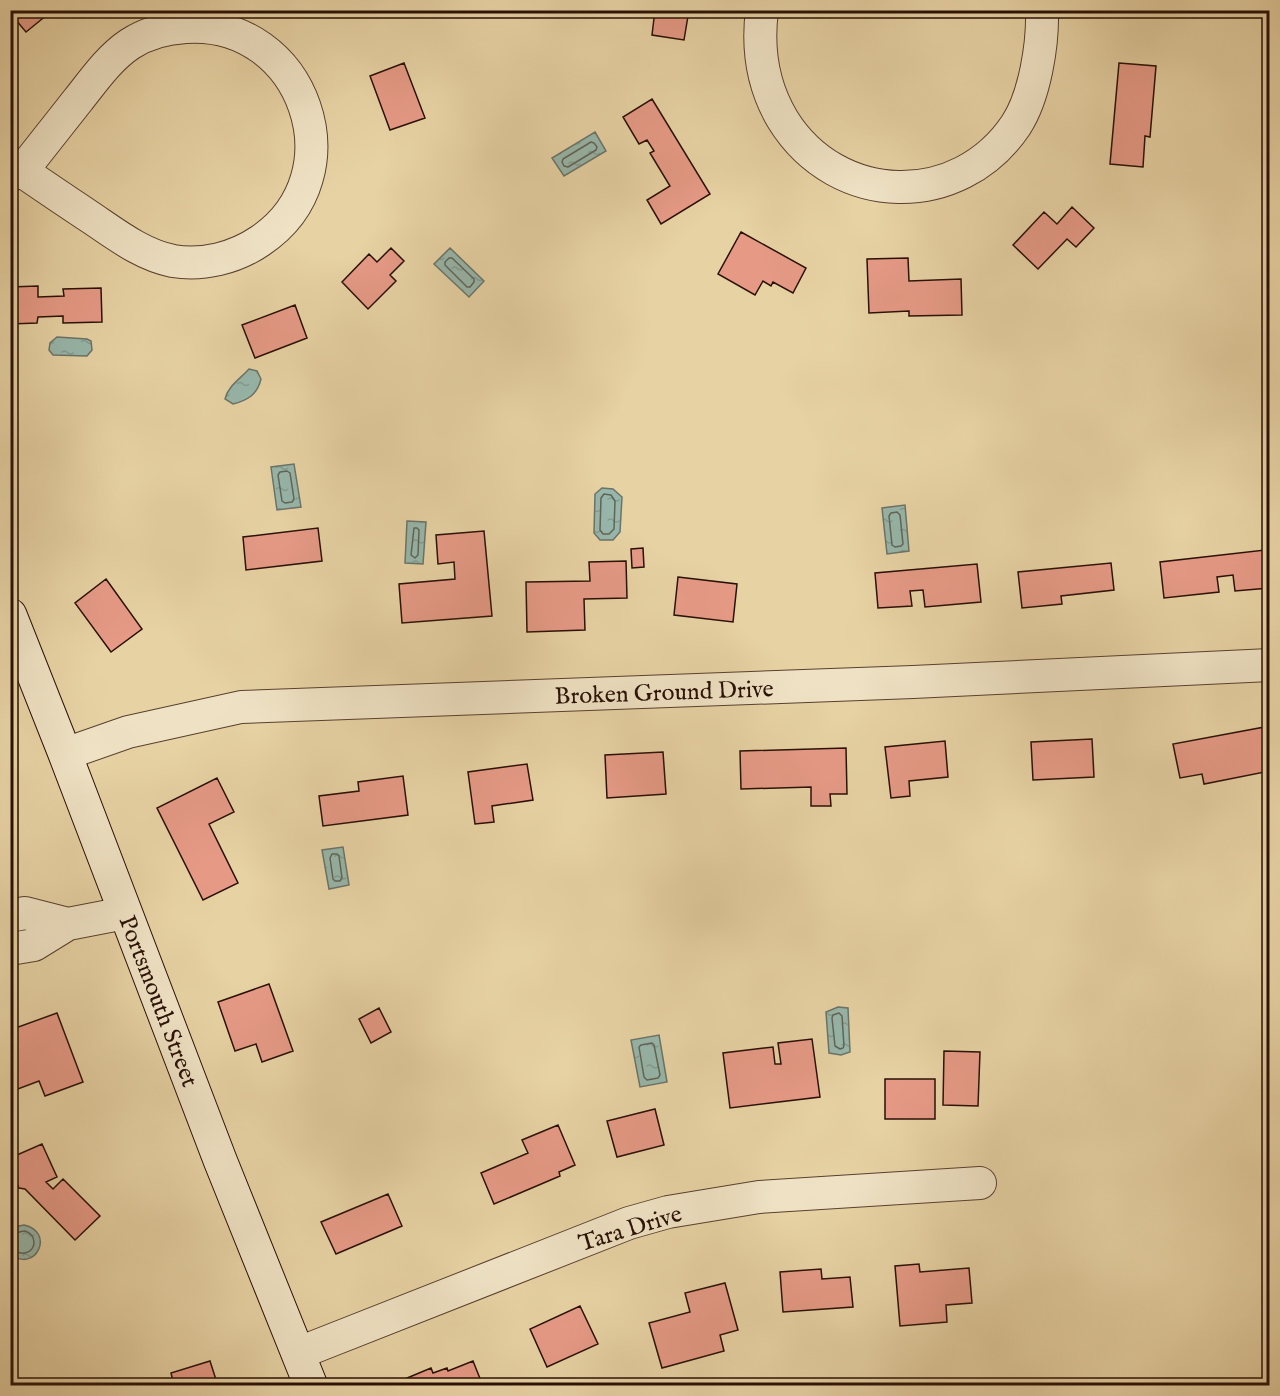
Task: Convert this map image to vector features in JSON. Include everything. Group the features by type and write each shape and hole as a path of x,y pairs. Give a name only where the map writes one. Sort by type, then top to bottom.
{"street":[{"path":"762,10 759,32 764,72 778,111 791,132 810,154 834,170 861,182 889,187 918,187 946,180 972,168 995,150 1017,124 1031,93 1039,58 1042,10"},
{"path":"198,26 222,29 244,37 264,49 282,65 296,84 306,106 311,129 312,152 308,176 299,198 286,218 270,235 249,249 225,258 199,262 173,261 148,253 16,173 110,60 131,44 152,33 175,27 198,26"},
{"name":"Portsmouth Street","path":"10,615 220,1160 311,1386"},
{"name":"Broken Ground Drive","path":"65,754 128,732 241,707 912,682 1269,665"},
{"path":"10,916 25,913 68,924"},
{"path":"10,949 34,945 68,924 125,913"},
{"name":"Tara Drive","path":"298,1353 629,1223 668,1212 759,1197 980,1183"}],"water":[{"path":"595,132 606,151 564,176 552,158"},
{"path":"450,248 484,281 469,297 434,264"},
{"path":"57,337 87,339 91,341 92,350 87,356 53,355 49,350 50,343"},
{"path":"249,369 257,371 261,379 259,385 251,396 233,404 225,399 227,394"},
{"path":"294,464 301,507 277,510 271,467"},
{"path":"602,488 613,489 622,497 620,532 613,540 600,540 594,533 595,494"},
{"path":"905,505 909,551 887,554 882,508"},
{"path":"407,521 426,522 423,564 405,563"},
{"path":"343,847 349,885 329,889 322,850"},
{"path":"838,1007 848,1008 850,1052 841,1055 829,1053 826,1012"},
{"path":"659,1035 667,1082 640,1087 631,1040"},
{"path":"24,1225 34,1229 39,1235 40,1243 34,1255 28,1259 20,1259 11,1254 11,1231"}],"building":[{"path":"10,10 53,10 26,32"},
{"path":"655,10 689,10 684,40 652,35"},
{"path":"404,63 425,118 390,130 370,76"},
{"path":"1119,63 1156,66 1150,137 1145,136 1143,167 1110,164"},
{"path":"652,99 710,194 661,224 647,200 670,186 650,153 654,151 647,140 639,144 623,117"},
{"path":"1072,207 1094,228 1076,247 1067,239 1038,269 1013,245 1044,212 1057,224"},
{"path":"741,232 806,268 793,293 773,282 771,286 763,281 755,295 718,274"},
{"path":"391,248 404,261 390,275 396,281 368,309 342,282 369,254 377,262"},
{"path":"908,258 909,281 961,279 962,315 909,316 909,311 869,313 867,259"},
{"path":"38,286 38,297 64,296 63,289 101,288 102,322 63,323 63,316 38,317 37,323 10,324 10,287"},
{"path":"295,305 307,338 255,358 242,325"},
{"path":"318,528 322,561 246,570 243,537"},
{"path":"484,531 492,616 402,623 399,584 455,579 454,562 438,564 436,535"},
{"path":"643,548 644,567 632,568 631,549"},
{"path":"1265,550 1269,588 1235,591 1233,575 1217,577 1219,592 1164,598 1160,562"},
{"path":"626,561 627,598 584,599 585,630 527,632 526,582 590,581 589,562"},
{"path":"1111,563 1114,590 1061,596 1062,604 1022,608 1018,572"},
{"path":"977,564 981,602 925,607 923,590 910,591 912,606 878,608 875,573"},
{"path":"678,577 737,584 733,622 674,615"},
{"path":"106,579 142,629 111,652 75,603"},
{"path":"1270,726 1270,771 1204,784 1202,774 1180,778 1173,744"},
{"path":"1092,739 1094,777 1033,780 1031,742"},
{"path":"945,741 948,777 909,781 910,796 891,798 885,747"},
{"path":"846,748 847,794 830,794 831,806 811,806 811,787 741,789 740,751"},
{"path":"663,752 666,794 607,798 605,755"},
{"path":"527,764 533,800 492,806 494,822 475,824 468,772"},
{"path":"403,776 408,815 323,826 319,796 359,791 358,782"},
{"path":"217,778 234,812 209,824 238,883 203,900 157,808"},
{"path":"269,984 293,1051 262,1062 256,1044 235,1051 218,1002"},
{"path":"379,1008 391,1032 371,1043 359,1019"},
{"path":"57,1013 83,1082 45,1096 39,1081 10,1092 10,1030"},
{"path":"812,1039 820,1097 730,1108 723,1053 773,1047 775,1064 781,1064 778,1043"},
{"path":"944,1051 980,1052 978,1106 943,1105"},
{"path":"885,1079 935,1079 935,1119 885,1119"},
{"path":"655,1109 664,1145 617,1157 607,1121"},
{"path":"558,1125 575,1165 559,1172 560,1176 494,1204 481,1173 528,1153 522,1140"},
{"path":"42,1144 57,1177 46,1182 53,1189 63,1179 100,1216 75,1240 25,1189 19,1188 10,1168 10,1158"},
{"path":"388,1194 402,1226 336,1254 321,1222"},
{"path":"919,1264 920,1272 969,1268 972,1303 946,1305 947,1322 900,1326 895,1266"},
{"path":"821,1269 822,1279 850,1277 853,1307 783,1312 780,1272"},
{"path":"725,1283 738,1330 720,1335 724,1351 662,1368 649,1323 690,1312 685,1293"},
{"path":"580,1306 598,1344 547,1367 530,1329"},
{"path":"210,1361 218,1386 174,1386 171,1373"},
{"path":"473,1361 483,1386 388,1386 431,1368 433,1373 447,1368 448,1371"}]}
